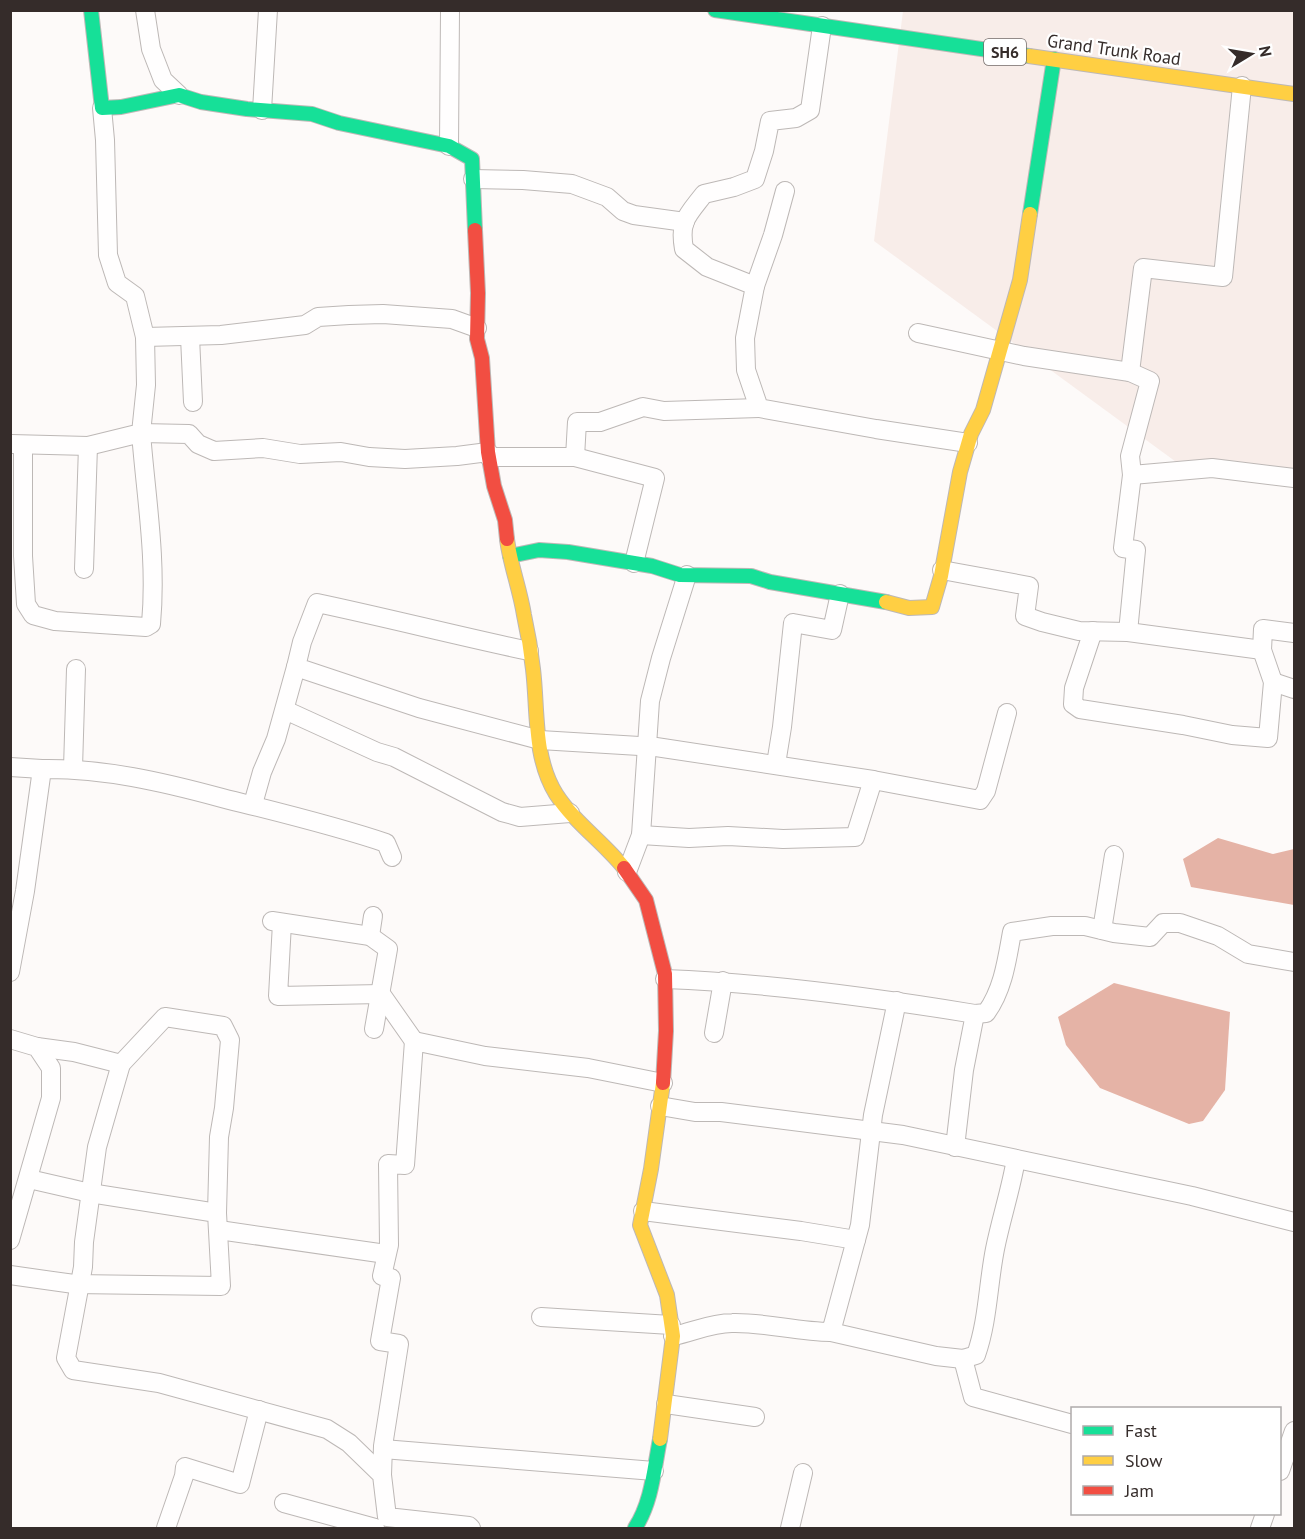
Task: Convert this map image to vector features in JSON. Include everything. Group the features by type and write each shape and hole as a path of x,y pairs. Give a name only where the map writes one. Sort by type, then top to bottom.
{"street":[{"path":"91,10 105,140 108,255 117,284 135,296 146,337 146,385 141,433 154,595 151,624 146,627 55,621 33,615 26,604 17,444 88,446 141,433 189,434 198,444 214,451 263,448 300,454 341,452 369,457 405,459 489,455 575,457 655,478 634,563"},
{"path":"145,10 151,49 163,80 178,95 201,102 312,114 339,123 449,146 472,159 478,293 477,339 482,358 489,455 494,486 505,520 510,556 524,613 541,758 555,792 570,813 609,850 646,900 665,979 666,1031 663,1083 651,1169 640,1226 667,1294 672,1330 666,1404 654,1471 649,1497 635,1528"},
{"path":"262,110 268,10"},
{"path":"449,146 450,10"},
{"name":"Grand Trunk Road","path":"715,10 1294,94"},
{"path":"755,286 707,267 684,249 681,230 704,194 755,179 770,121 796,118 810,110 822,26"},
{"path":"510,556 538,550 568,552 634,563 680,575 751,576 770,582 909,608 932,607 942,570 960,472 968,443 983,410 1020,280 1054,59"},
{"path":"1130,372 1143,268 1223,277 1242,86"},
{"path":"102,108 121,107 178,95"},
{"path":"473,179 572,184 607,197 623,212 685,222"},
{"path":"759,408 746,370 745,338 755,286 773,235 785,190"},
{"path":"146,337 190,337 305,325 318,317 382,314 453,319 477,328"},
{"path":"918,333 1000,351 1130,372 1150,381 1130,456 1132,475 1123,548 1136,550 1128,632"},
{"path":"190,337 193,402"},
{"path":"575,457 577,422 600,422 643,407 664,411 759,408 968,443"},
{"path":"84,569 88,446"},
{"path":"1132,475 1212,468 1294,478"},
{"path":"942,570 1029,586 1025,616 1042,622 1079,631 1128,632 1262,650"},
{"path":"627,872 641,836 650,701 687,575"},
{"path":"776,764 793,623 832,630 840,594"},
{"path":"253,804 285,710 302,642 317,603 530,651"},
{"path":"1093,631 1074,688 1072,704 1080,709 1232,735 1268,738 1273,682 1262,650 1263,629 1294,633"},
{"path":"296,667 419,708 540,740 648,747 776,764 980,800 986,791 1007,713"},
{"path":"73,768 76,669"},
{"path":"1273,682 1294,689"},
{"path":"285,710 377,752 394,757 502,812 520,817 570,813"},
{"path":"10,767 73,768 135,777 253,804 386,843 392,857"},
{"path":"10,972 25,891 42,769"},
{"path":"641,836 689,838 728,836 783,839 855,837 873,780"},
{"path":"1102,930 1114,855"},
{"path":"370,936 373,916"},
{"path":"374,1029 381,994 388,949 370,936 276,922 278,996 381,994"},
{"path":"665,979 723,981 897,1001 975,1014 986,1013 994,1002 1006,965 1012,932 1052,926 1085,926 1150,937 1163,923 1180,923 1218,936 1248,954 1294,962"},
{"path":"714,1033 723,981"},
{"path":"381,994 414,1041 405,1165 388,1164 389,1245 382,1276 391,1278 380,1341 399,1344 383,1449 382,1525"},
{"path":"831,1332 860,1225 870,1131 897,1001"},
{"path":"955,1146 964,1070 975,1014"},
{"path":"10,1275 80,1284 221,1286 218,1221 219,1137 230,1040 223,1026 165,1017 121,1064 97,1147 80,1284 73,1310 66,1358 73,1370 159,1383 327,1429 350,1443 382,1475"},
{"path":"10,1039 37,1047 74,1052 121,1064"},
{"path":"414,1041 485,1056 588,1068 663,1083"},
{"path":"10,1240 51,1098 51,1068 37,1047"},
{"path":"660,1106 903,1136 1192,1196 1294,1222"},
{"path":"541,1317 693,1332 713,1324 732,1323 831,1332 936,1356 963,1359 976,1355 981,1340 995,1248 1016,1159"},
{"path":"29,1179 218,1221 386,1254"},
{"path":"643,1211 856,1240"},
{"path":"963,1359 973,1397 1071,1424"},
{"path":"666,1404 755,1417"},
{"path":"166,1528 185,1467 240,1484 259,1410"},
{"path":"1282,1459 1294,1431"},
{"path":"383,1449 654,1471"},
{"path":"790,1528 804,1473"},
{"path":"284,1503 382,1525 469,1526 471,1528"}],"shaded area":[{"path":"903,11 1294,11 1294,472 1183,467 874,241"},
{"path":"1218,838 1273,854 1294,849 1294,905 1191,887 1183,859"},
{"path":"1114,983 1230,1012 1225,1090 1203,1121 1189,1124 1100,1088 1066,1045 1058,1017"}],"traffic: fast":[{"path":"91,10 102,108 121,107 179,95 201,102 247,109 312,114 339,123 449,146 472,159 475,230"},
{"path":"715,10 1029,56"},
{"path":"1030,214 1054,59"},
{"path":"510,556 539,550 568,552 652,566 680,575 751,576 770,582 886,602"},
{"path":"635,1528 649,1496 660,1439"}],"traffic: slow":[{"path":"1029,56 1294,94"},
{"path":"886,602 909,608 932,607 941,576 960,472 971,434 983,410 1020,280 1030,214"},
{"path":"507,539 529,642 543,765 563,804 624,868"},
{"path":"660,1439 673,1336 667,1295 640,1225 651,1169 663,1083"}],"traffic: jam":[{"path":"475,230 478,293 477,339 482,358 488,452 494,486 505,520 507,539"},
{"path":"624,868 646,900 665,974 666,1031 663,1083"}]}
